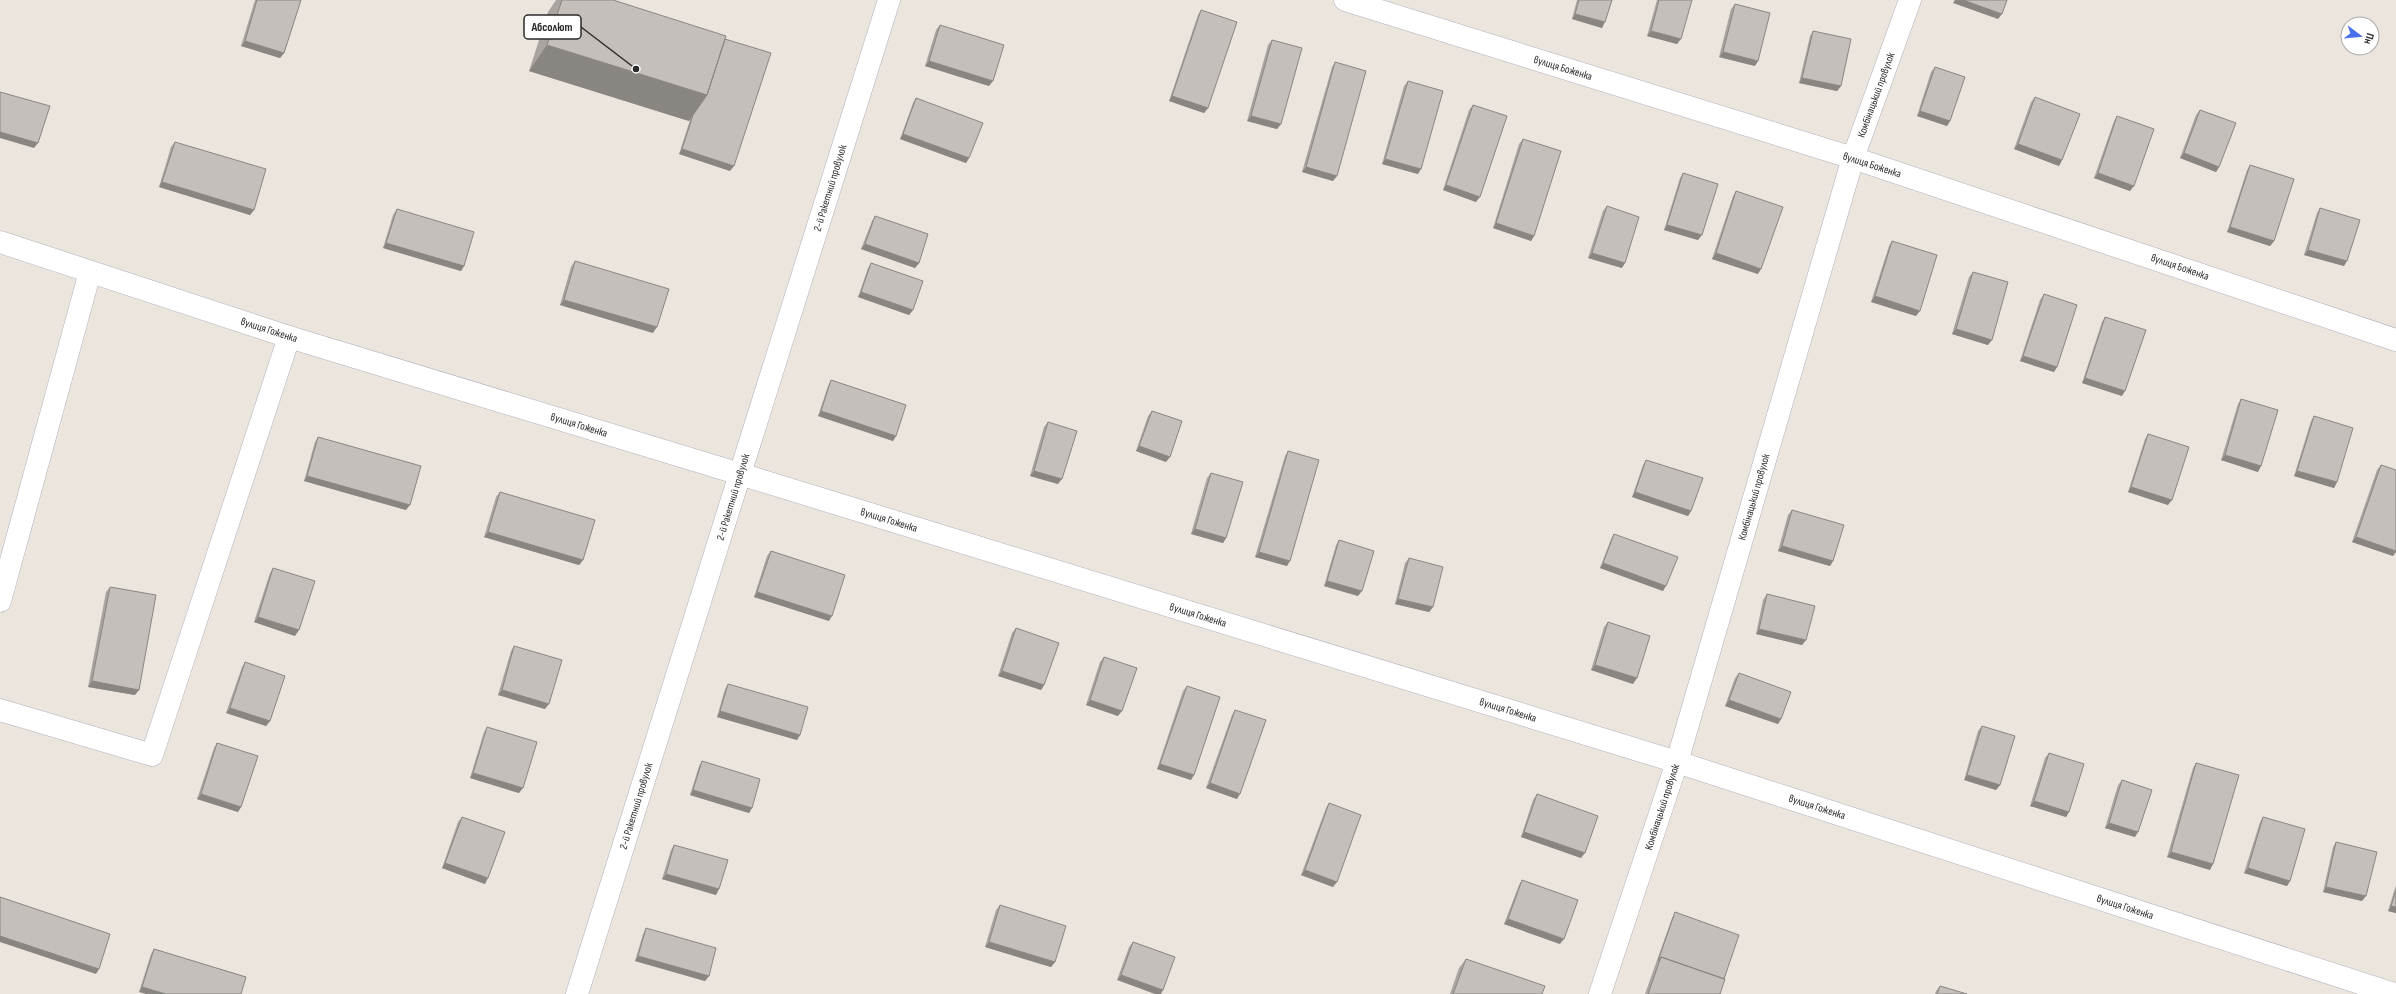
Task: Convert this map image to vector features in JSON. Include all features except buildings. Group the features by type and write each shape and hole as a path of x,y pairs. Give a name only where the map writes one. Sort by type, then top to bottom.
{"street":[{"name":"2-й Ракетний провулок","path":"577,994 889,0"},
{"name":"вулиця Боженка","path":"1345,0 1852,158 2396,340"},
{"name":"Комбінацький провулок","path":"1600,994 1677,762 1852,158 1910,0"},
{"name":"вулиця Гоженка","path":"0,242 289,337 1677,762 2394,994"},
{"path":"0,601 90,272"},
{"path":"0,710 152,755 289,337"}],"place":[{"name":"Абсолют","path":"636,69"}]}
